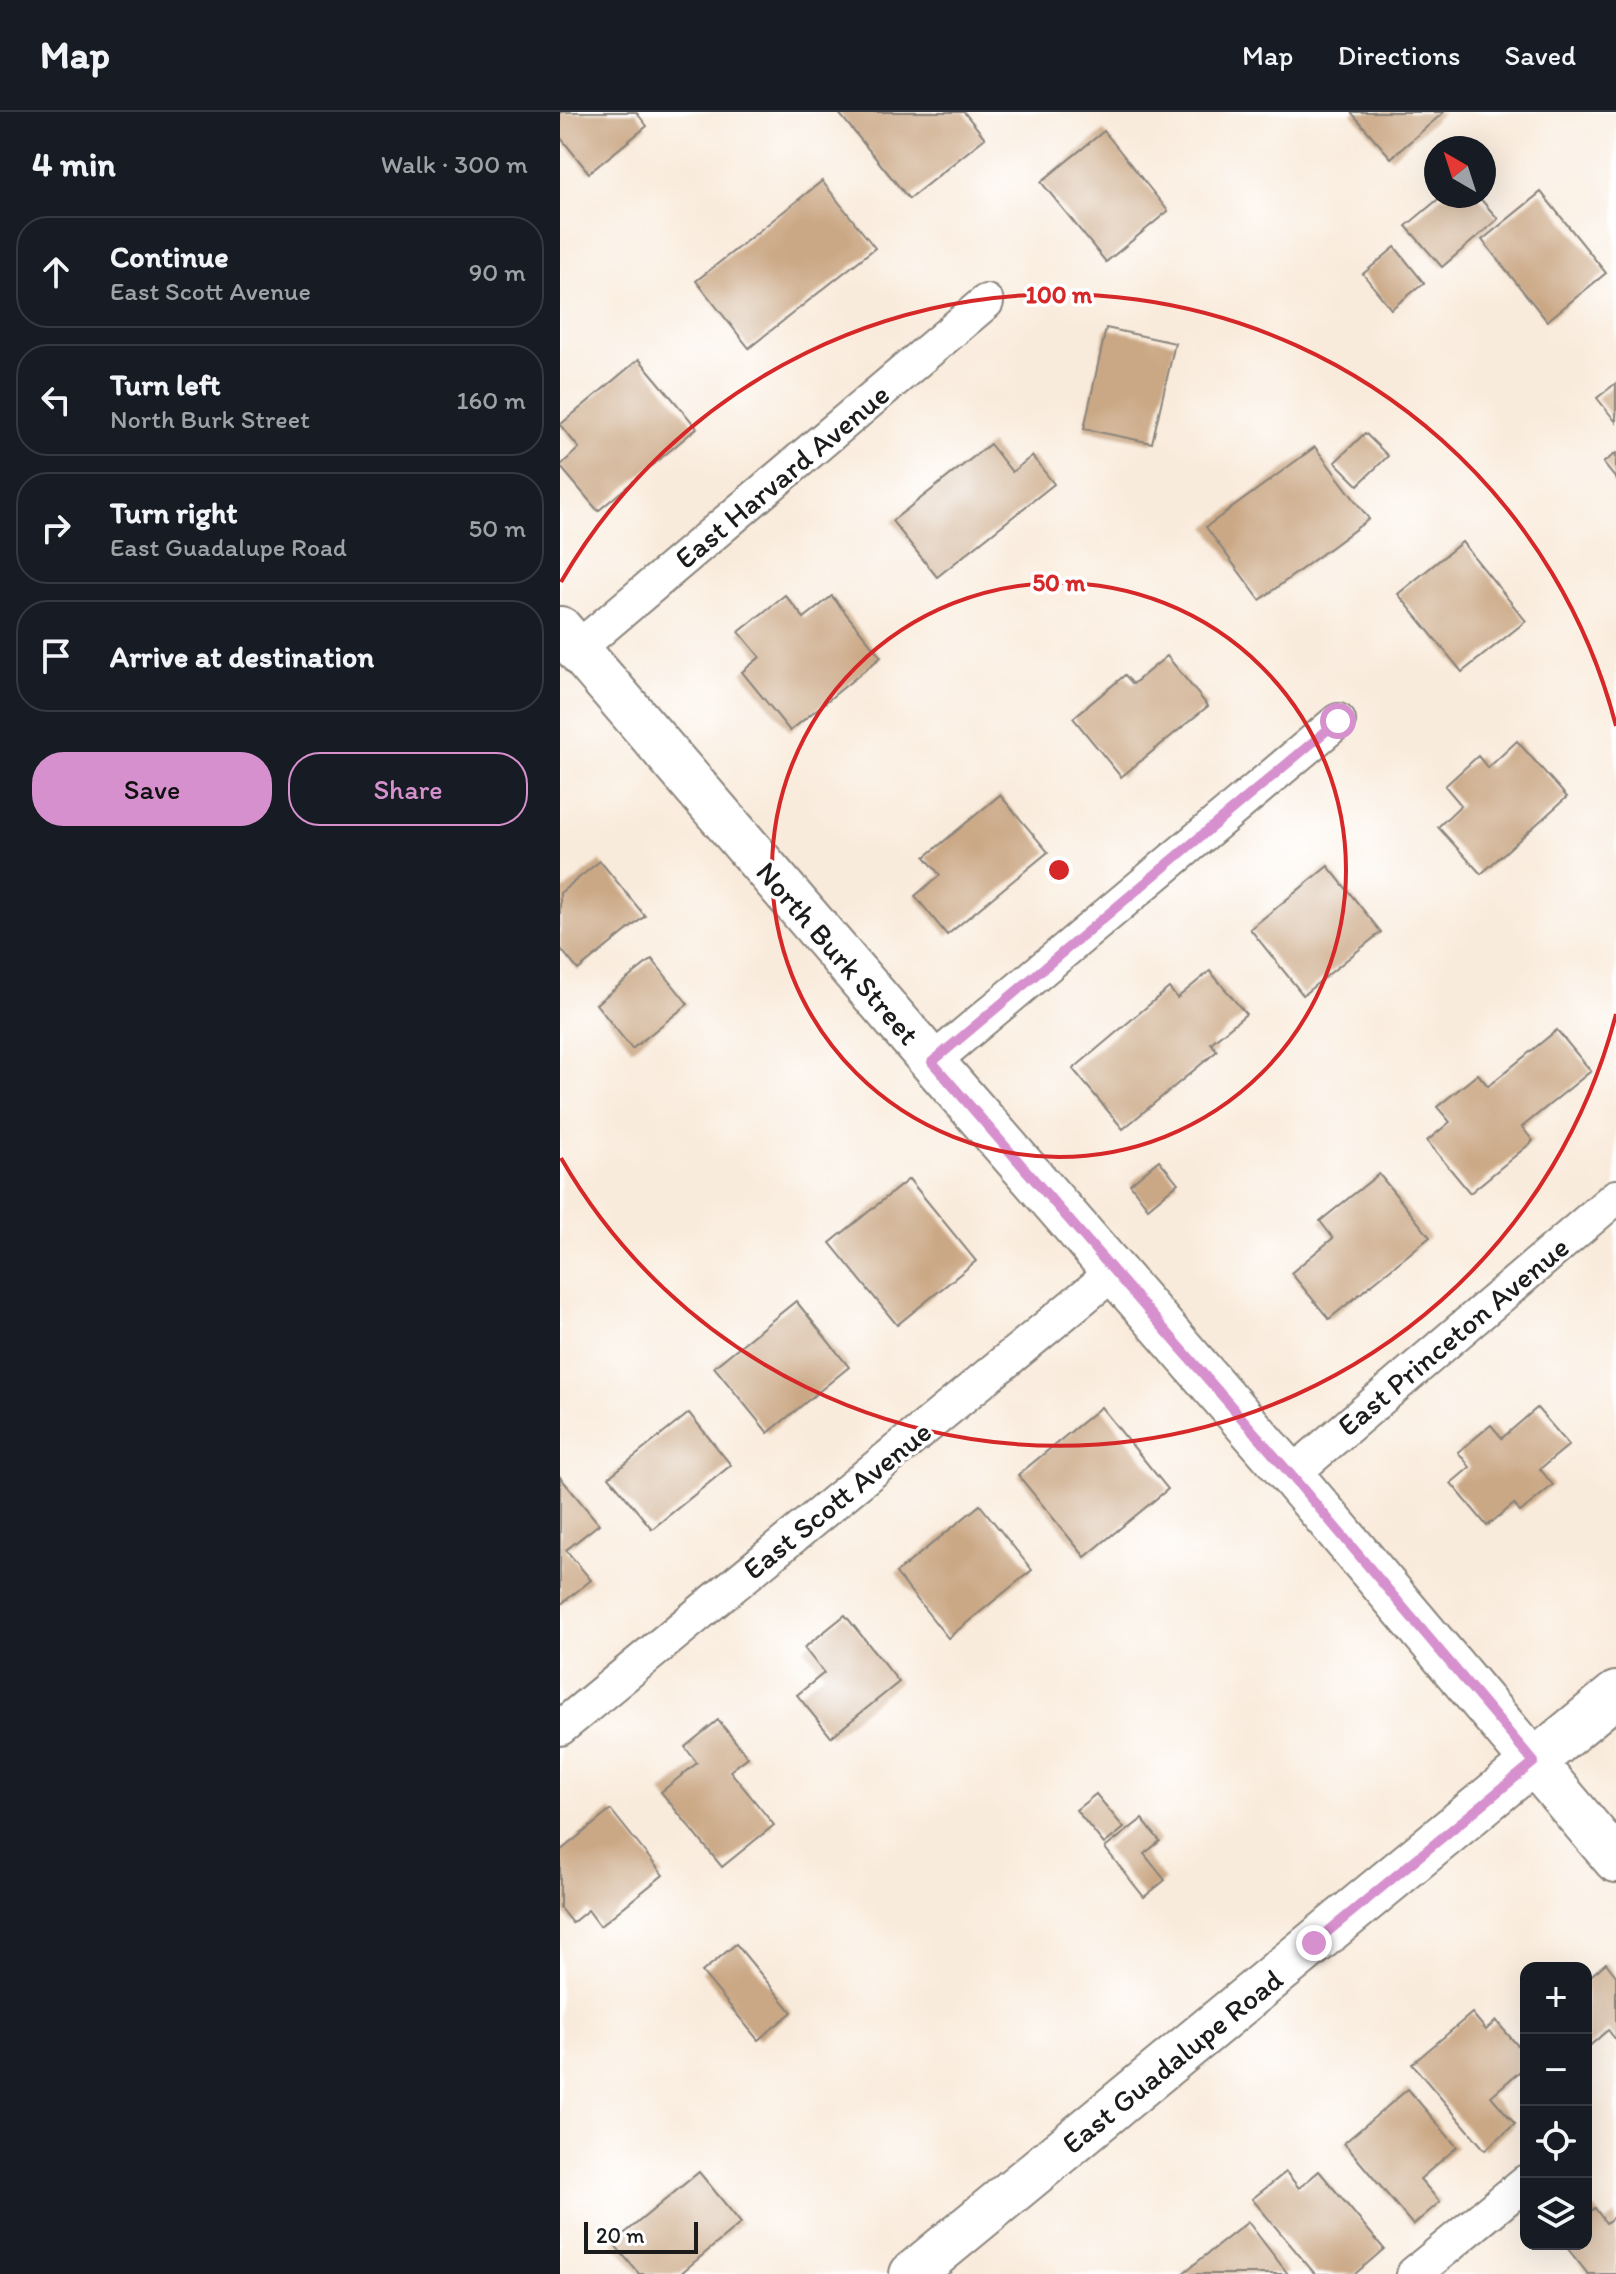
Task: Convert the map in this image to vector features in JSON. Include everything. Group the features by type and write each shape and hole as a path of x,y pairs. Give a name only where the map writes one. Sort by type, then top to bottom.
{"street":[{"name":"East Harvard Avenue","path":"568,639 986,302"},
{"name":"North Burk Street","path":"568,639 1291,1475 1616,1860"},
{"path":"932,1062 1338,721"},
{"name":"East Princeton Avenue","path":"1291,1475 1616,1197"},
{"name":"East Scott Avenue","path":"560,1728 1114,1272"},
{"name":"East Guadalupe Road","path":"933,2270 1616,1694"},
{"path":"1414,2274 1520,2187"}],"building":[{"path":"560,112 636,112 647,126 589,173 560,137"},
{"path":"838,112 964,112 985,138 909,199"},
{"path":"1351,112 1444,112 1391,158"},
{"path":"1104,131 1168,211 1106,262 1041,182"},
{"path":"822,181 875,248 749,348 696,281"},
{"path":"1541,192 1606,273 1547,321 1482,240"},
{"path":"1428,208 1488,208 1498,219 1442,267 1406,226"},
{"path":"1395,247 1424,283 1391,309 1363,274"},
{"path":"1106,328 1175,343 1152,443 1084,429"},
{"path":"639,359 697,428 598,511 560,466 579,448 560,425"},
{"path":"1616,383 1616,422 1597,398"},
{"path":"1365,433 1388,456 1358,485 1335,462"},
{"path":"990,444 1012,472 1032,456 1054,484 937,577 892,521"},
{"path":"1315,447 1369,519 1260,600 1206,527"},
{"path":"1616,453 1616,479 1603,463"},
{"path":"1462,542 1526,621 1462,672 1398,594"},
{"path":"785,595 804,618 832,596 881,657 790,731 742,672 760,657 739,632"},
{"path":"1167,656 1208,706 1121,777 1073,718 1125,675 1133,684"},
{"path":"1517,741 1567,797 1481,874 1438,827 1461,805 1445,786 1478,756 1488,768"},
{"path":"1000,795 1048,852 947,935 915,896 940,875 925,857"},
{"path":"600,861 645,916 578,970 560,948 560,893"},
{"path":"1328,866 1381,932 1303,995 1250,929"},
{"path":"652,959 688,1004 632,1049 596,1004"},
{"path":"1210,971 1246,1014 1211,1043 1217,1051 1123,1129 1073,1069 1169,988 1177,998"},
{"path":"1557,1030 1591,1071 1522,1127 1533,1141 1470,1193 1427,1141 1450,1122 1437,1107 1478,1074 1488,1086"},
{"path":"1159,1160 1178,1183 1148,1208 1130,1184"},
{"path":"1379,1174 1430,1237 1329,1319 1291,1273 1333,1238 1320,1221"},
{"path":"909,1179 976,1261 897,1325 830,1243"},
{"path":"796,1301 849,1367 768,1433 714,1367"},
{"path":"1101,1407 1168,1489 1085,1557 1018,1475"},
{"path":"1537,1408 1569,1445 1540,1469 1553,1485 1520,1512 1514,1504 1487,1526 1451,1483 1470,1467 1458,1452 1491,1425 1502,1438"},
{"path":"689,1413 731,1465 652,1529 609,1477"},
{"path":"560,1477 599,1524 566,1550 591,1580 560,1605"},
{"path":"980,1505 1032,1570 948,1638 896,1573"},
{"path":"845,1615 899,1682 831,1737 797,1695 824,1673 804,1648"},
{"path":"718,1720 748,1757 730,1771 774,1825 722,1867 661,1792 697,1763 685,1747"},
{"path":"1096,1794 1124,1828 1104,1844 1076,1810"},
{"path":"611,1810 663,1875 600,1926 588,1910 572,1923 560,1908 560,1851"},
{"path":"1142,1819 1160,1841 1144,1854 1165,1880 1144,1897 1105,1848"},
{"path":"736,1944 792,2012 758,2040 702,1972"},
{"path":"1606,1963 1616,1976 1616,2040 1608,2030 1592,2044 1592,1975"},
{"path":"1472,2013 1486,2030 1496,2021 1520,2048 1520,2071 1491,2096 1515,2124 1485,2150 1412,2064"},
{"path":"1408,2089 1457,2147 1420,2179 1440,2202 1413,2225 1344,2143"},
{"path":"1319,2171 1384,2249 1355,2274 1315,2274 1252,2199 1286,2172 1299,2188"},
{"path":"699,2172 741,2223 680,2274 639,2274 613,2243"},
{"path":"1595,2208 1606,2223 1616,2215 1616,2274 1588,2274 1569,2250 1592,2250 1592,2210"},
{"path":"1248,2222 1288,2274 1182,2274"}],"route":[{"path":"1314,1943 1534,1762 1291,1475 932,1062 1338,721"}]}
